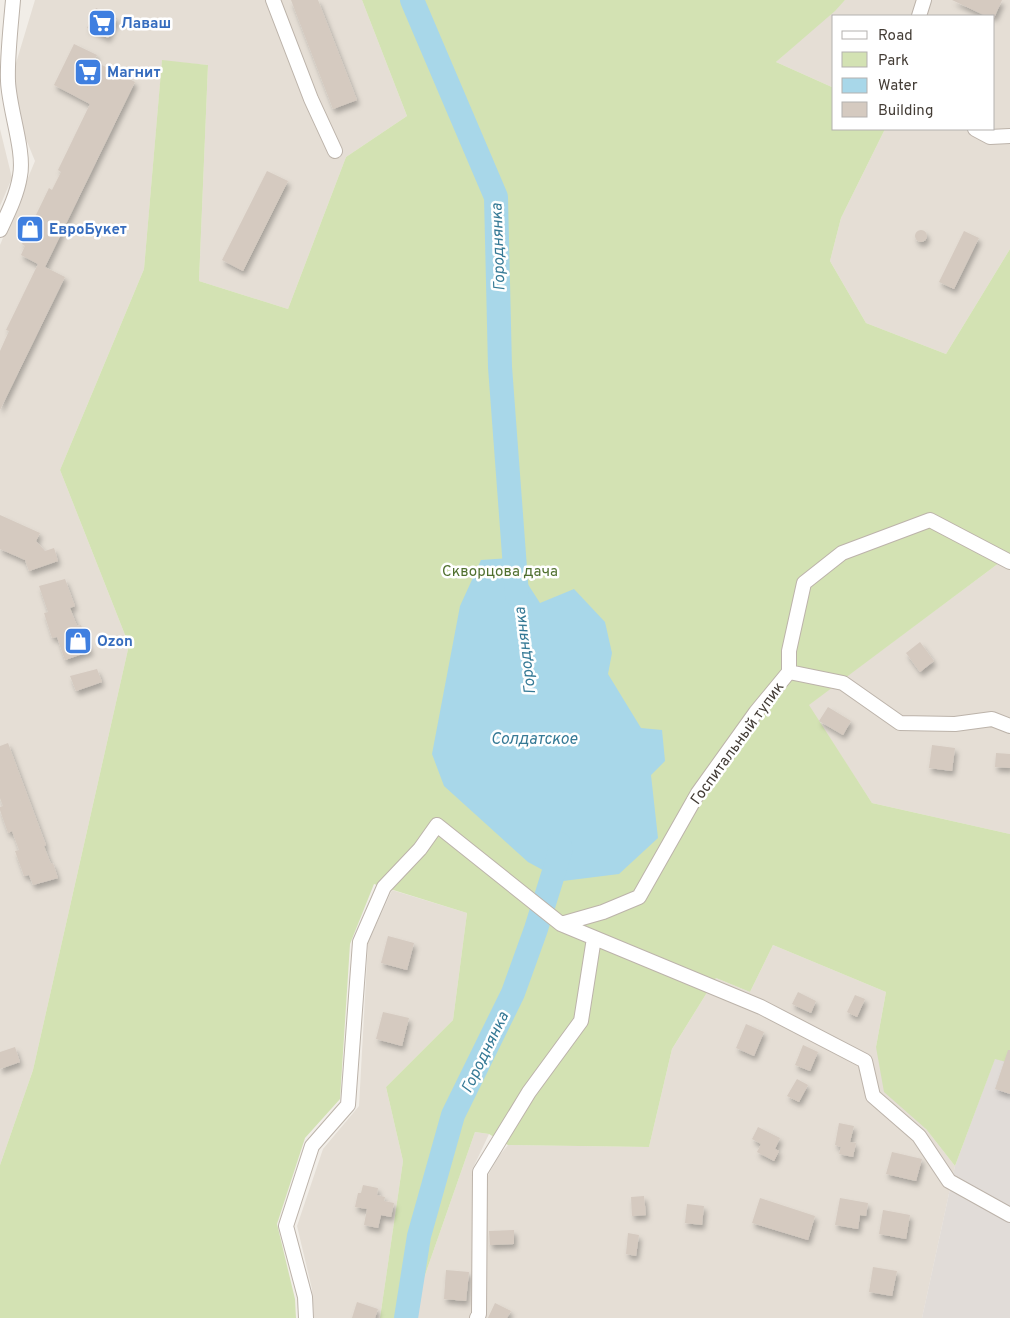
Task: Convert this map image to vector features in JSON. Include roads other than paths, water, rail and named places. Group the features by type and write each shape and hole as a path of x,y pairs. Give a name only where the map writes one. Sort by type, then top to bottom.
{"street":[{"path":"0,230 12,202 20,175 19,149 8,80 13,0"},
{"path":"273,0 311,99 335,151"},
{"path":"919,15 924,0"},
{"path":"977,130 990,137 1010,136"},
{"path":"789,672 788,651 804,582 842,553 930,520 1010,562"},
{"name":"Госпитальный тупик","path":"561,924 603,912 639,897 698,793 756,712 789,672 843,683 900,722 955,724 992,719 1010,726"},
{"path":"306,1318 305,1297 286,1226 312,1146 348,1105 360,942 384,888 420,849 437,825 561,924 760,1007 865,1062 873,1096 920,1136 949,1181 1010,1214"},
{"path":"477,1318 479,1314 480,1172 529,1092 581,1021 594,938"}],"water":[{"name":"Солдатское","path":"511,558 540,603 574,589 605,622 612,653 608,674 641,728 662,730 665,761 651,775 658,838 619,874 563,881 528,862 444,786 432,754 460,606 481,560"}],"waterway":[{"name":"Городнянка","path":"412,0 496,197 500,367 517,595"},
{"name":"Городнянка","path":"406,1318 419,1236 453,1115 513,993 536,929 561,849 559,844"}],"place":[{"name":"Лаваш","path":"102,23"},
{"name":"Магнит","path":"88,72"},
{"name":"ЕвроБукет","path":"30,229"},
{"name":"Ozon","path":"78,641"}],"park label":[{"name":"Скворцова дача","path":"500,571"}]}
